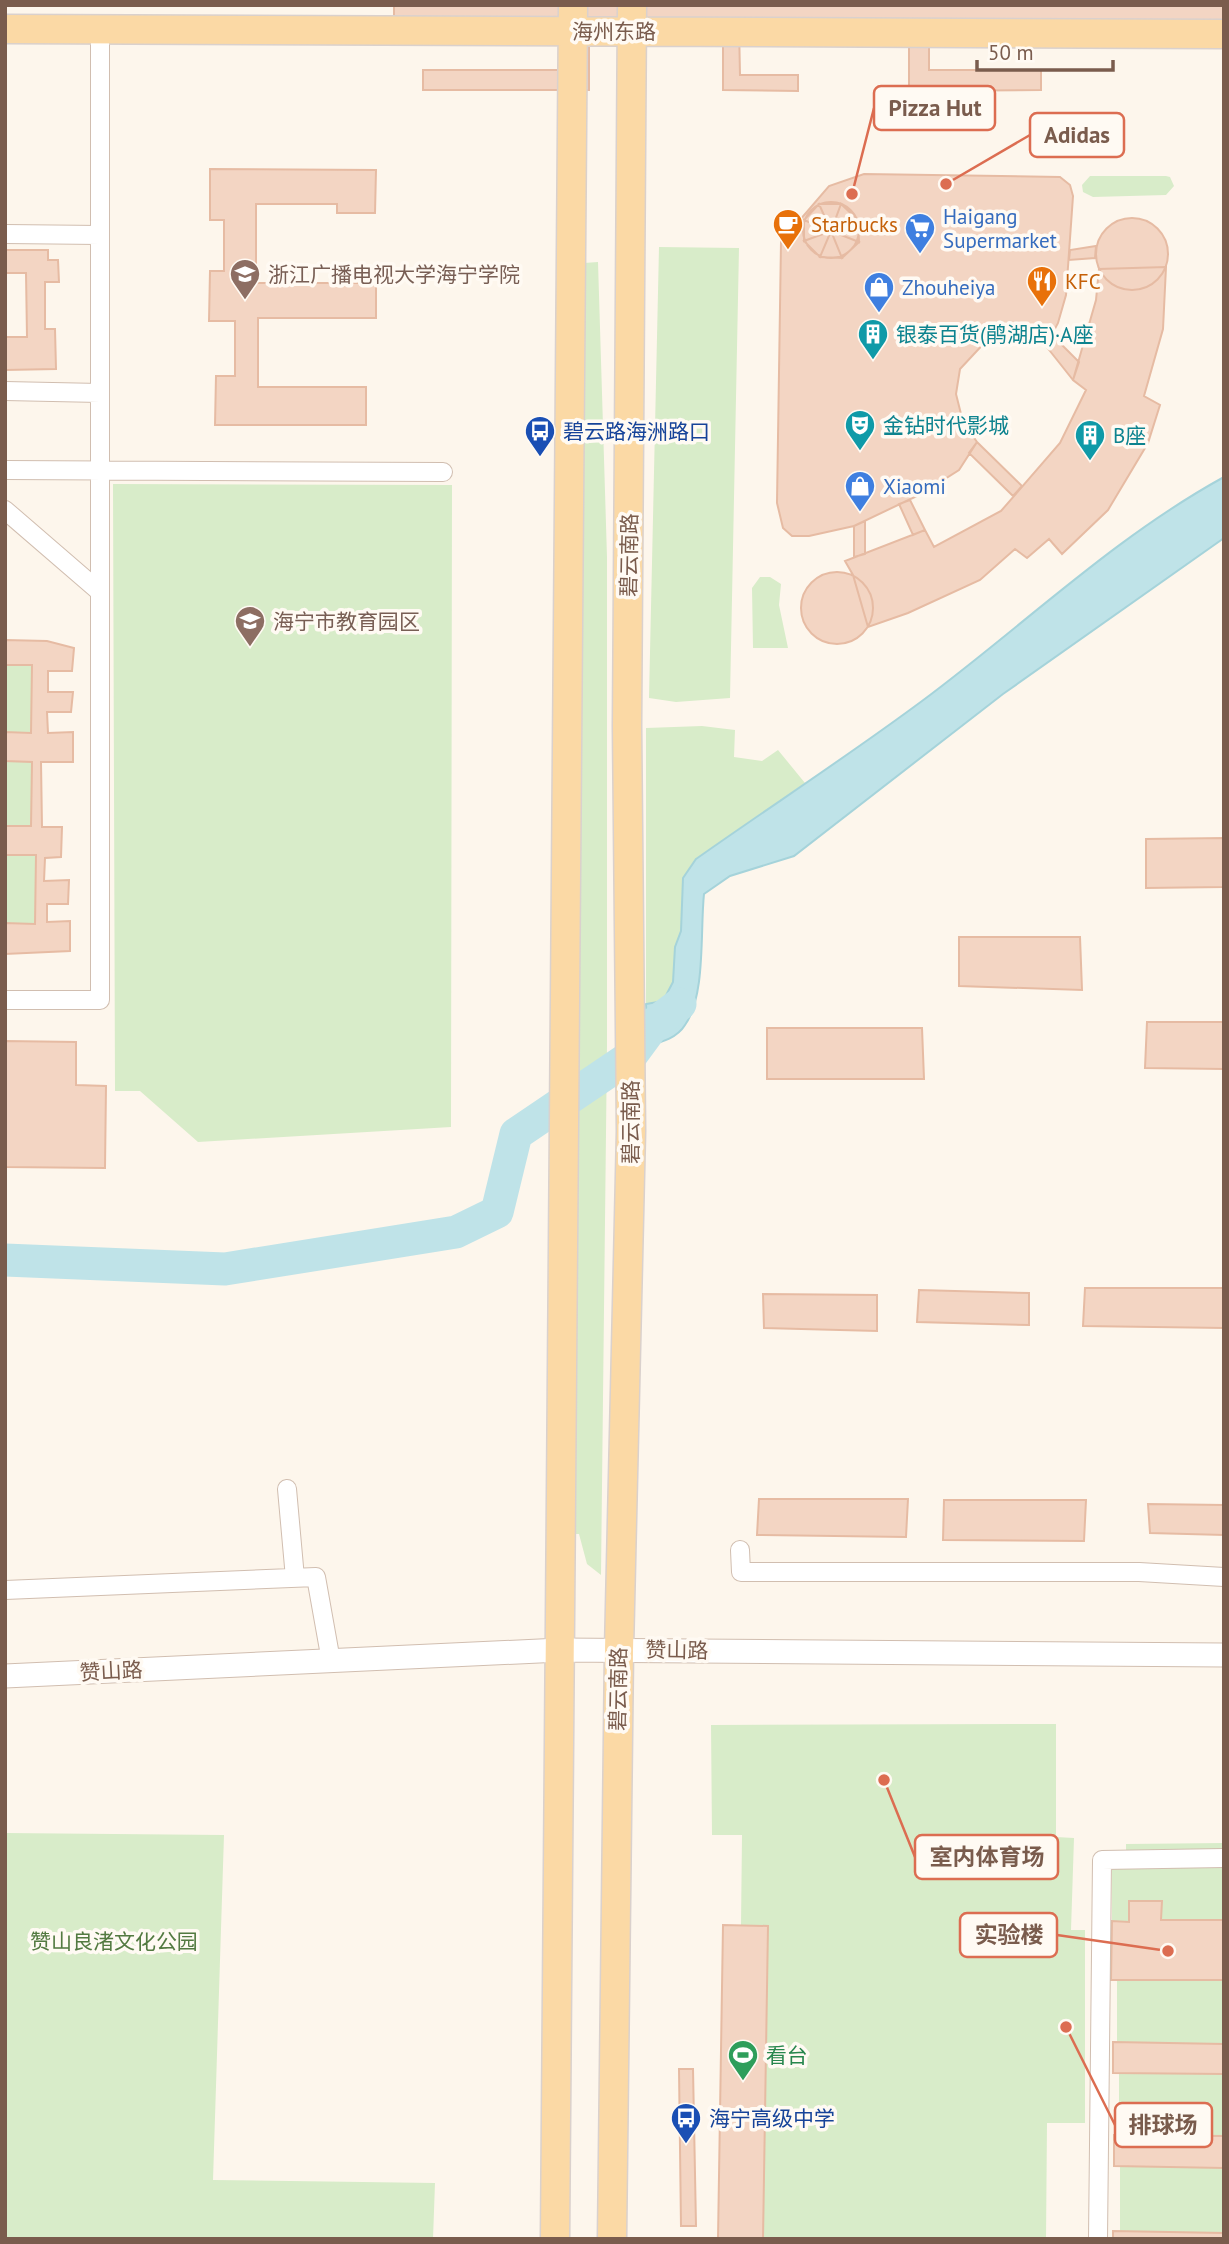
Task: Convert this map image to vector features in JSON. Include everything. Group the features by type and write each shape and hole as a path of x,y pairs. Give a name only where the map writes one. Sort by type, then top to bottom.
{"main road":[{"path":"555,2239 573,18"},
{"name":"海州东路","path":"5,29 633,18 1224,34"},
{"name":"碧云南路","path":"612,2239 618,1650 631,1131 627,726 633,18"}],"street":[{"path":"5,1000 100,1000 100,29"},
{"path":"5,234 100,235"},
{"path":"5,391 100,393"},
{"path":"5,470 443,472"},
{"path":"5,510 100,592"},
{"path":"287,1489 295,1578"},
{"path":"740,1550 741,1572 1139,1572 1224,1577"},
{"path":"5,1590 316,1577 331,1661"},
{"name":"赞山路","path":"5,1676 560,1650 1224,1655"},
{"path":"1098,2239 1102,1860 1224,1858"}],"green space":[{"path":"1090,176 1166,176 1170,177 1174,186 1166,195 1093,197 1083,192 1082,185"},
{"path":"659,247 739,248 730,698 676,702 649,698"},
{"path":"598,262 607,557 607,1045 601,1575 587,1564 579,1534 575,1534 584,263"},
{"path":"113,484 452,485 451,1127 198,1142 140,1091 115,1091"},
{"path":"760,577 770,577 781,584 779,605 788,648 753,648 752,588"},
{"path":"5,665 32,665 31,733 5,732"},
{"path":"702,726 735,730 734,757 762,761 778,750 805,783 696,859 683,878 681,932 675,947 673,982 663,1001 646,1004 646,728"},
{"path":"5,761 32,762 31,826 5,826"},
{"path":"5,855 36,855 35,924 5,923"},
{"path":"1056,1724 1056,1837 1074,1838 1071,1930 1085,1930 1085,2123 1047,2123 1046,2239 763,2239 768,1926 741,1925 742,1835 712,1835 711,1725"},
{"name":"赞山良渚文化公园","path":"5,1833 224,1835 213,2180 435,2183 433,2239 5,2239"},
{"path":"1224,1843 1224,1920 1161,1920 1161,1901 1129,1922 1112,1921 1112,1860 1126,1859 1126,1844"},
{"path":"1117,1980 1224,1980 1224,2044 1117,2042"},
{"path":"1119,2073 1224,2074 1224,2136 1119,2135"},
{"path":"1120,2166 1224,2168 1224,2233 1120,2231"}],"water":[{"path":"1224,477 1224,538 1003,694 794,856 730,876 704,894 701,962 692,1012 678,1033 648,1046 646,1004 663,1001 673,982 675,947 681,931 683,878 696,859 922,701 1144,527"}],"building":[{"path":"394,5 1224,5 1224,25 929,26 929,70 1041,70 1041,90 909,91 909,25 739,25 740,75 798,75 798,91 723,90 723,25 589,25 589,90 423,90 423,70 570,70 571,25 394,24"},
{"path":"210,169 376,170 375,213 337,213 337,204 256,204 256,283 376,283 376,318 258,318 258,387 366,387 366,425 215,425 216,376 235,376 235,321 209,321 210,271 224,271 224,220 210,220"},
{"name":"银泰百货(鹃湖店)·A座","path":"864,174 1060,177 1070,185 1073,196 1066,295 1058,323 1046,346 1026,336 1009,333 988,339 960,369 956,394 963,422 977,442 959,470 921,494 854,526 809,536 792,536 783,528 777,503 781,242 829,186"},
{"path":"831,202 842,204 851,210 857,219 857,241 851,250 842,256 831,258 820,256 811,250 805,241 803,230 805,219 811,210 820,204"},
{"path":"819,204 841,204 831,231"},
{"path":"819,204 831,231 804,220"},
{"path":"841,204 858,220 831,231"},
{"path":"1132,218 1152,224 1162,234 1168,254 1162,274 1152,284 1132,290 1112,284 1102,274 1096,254 1102,234 1112,224"},
{"path":"804,220 831,231 804,241"},
{"path":"858,220 859,242 831,231"},
{"path":"831,231 820,257 804,241"},
{"path":"831,231 842,258 820,257"},
{"path":"831,231 859,242 842,258"},
{"path":"1096,246 1095,258 1069,260 1070,250"},
{"path":"5,250 48,250 48,260 58,260 59,282 45,282 45,329 55,329 56,369 5,370 5,337 27,337 26,273 5,273"},
{"name":"B座","path":"1166,267 1163,329 1144,396 1160,405 1148,443 1108,510 1062,554 1049,539 1027,558 1015,549 980,580 908,613 868,627 853,575 845,561 925,530 934,547 1001,511 1060,443 1086,390 1073,380 1096,300 1099,269"},
{"path":"1052,335 1079,362 1073,380 1046,346"},
{"path":"977,442 1022,486 1013,496 969,453"},
{"path":"910,500 925,530 913,535 899,504"},
{"path":"865,521 865,554 854,557 854,526"},
{"path":"837,572 857,578 867,588 873,608 867,628 857,638 837,644 817,638 807,628 801,608 807,588 817,578"},
{"path":"5,640 47,641 74,648 72,671 48,671 48,692 73,692 71,712 47,712 48,733 73,732 73,762 41,762 42,827 62,827 61,857 45,858 44,881 69,880 68,904 47,904 47,922 70,921 70,951 5,954 5,923 35,924 36,855 5,855 5,826 31,826 32,762 5,761 5,732 31,733 32,665 5,665"},
{"path":"1224,838 1224,887 1146,888 1146,839"},
{"path":"959,937 1080,937 1082,990 959,986"},
{"path":"1147,1022 1224,1022 1224,1069 1145,1068"},
{"path":"767,1028 922,1028 924,1079 767,1079"},
{"path":"5,1041 76,1042 76,1085 106,1086 105,1168 5,1167"},
{"path":"1085,1288 1224,1288 1224,1328 1083,1326"},
{"path":"919,1290 1029,1293 1029,1325 917,1322"},
{"path":"763,1294 877,1295 877,1331 764,1328"},
{"path":"759,1499 908,1499 906,1537 757,1535"},
{"path":"944,1500 1086,1500 1084,1541 943,1540"},
{"path":"1148,1504 1224,1505 1224,1535 1150,1533"},
{"path":"1129,1901 1162,1901 1161,1920 1224,1920 1224,1980 1111,1980 1112,1921 1129,1922"},
{"name":"看台","path":"723,1925 768,1926 763,2239 718,2239"},
{"path":"1113,2042 1224,2044 1224,2074 1113,2073"},
{"path":"679,2069 693,2069 696,2226 681,2226"},
{"path":"1114,2135 1224,2136 1224,2168 1114,2166"},
{"path":"1113,2231 1224,2233 1224,2239 1113,2239"}],"waterway":[{"path":"5,1260 225,1269 456,1232 497,1212 516,1134 630,1057 655,1023 680,1004"}],"place":[{"name":"Adidas","path":"946,184"},
{"name":"Pizza Hut","path":"852,194"},
{"name":"Starbucks","path":"788,251"},
{"name":"Haigang Supermarket","path":"920,255"},
{"name":"浙江广播电视大学海宁学院","path":"245,301"},
{"name":"KFC","path":"1042,308"},
{"name":"Zhouheiya","path":"879,314"},
{"name":"银泰百货(鹃湖店)·A座","path":"873,361"},
{"name":"金钻时代影城","path":"860,452"},
{"name":"碧云路海洲路口","path":"540,458"},
{"name":"B座","path":"1090,462"},
{"name":"Xiaomi","path":"860,513"},
{"name":"海宁市教育园区","path":"250,648"},
{"name":"室内体育场","path":"884,1780"},
{"name":"实验楼","path":"1168,1951"},
{"name":"排球场","path":"1066,2027"},
{"name":"看台","path":"743,2082"},
{"name":"海宁高级中学","path":"686,2145"}]}
